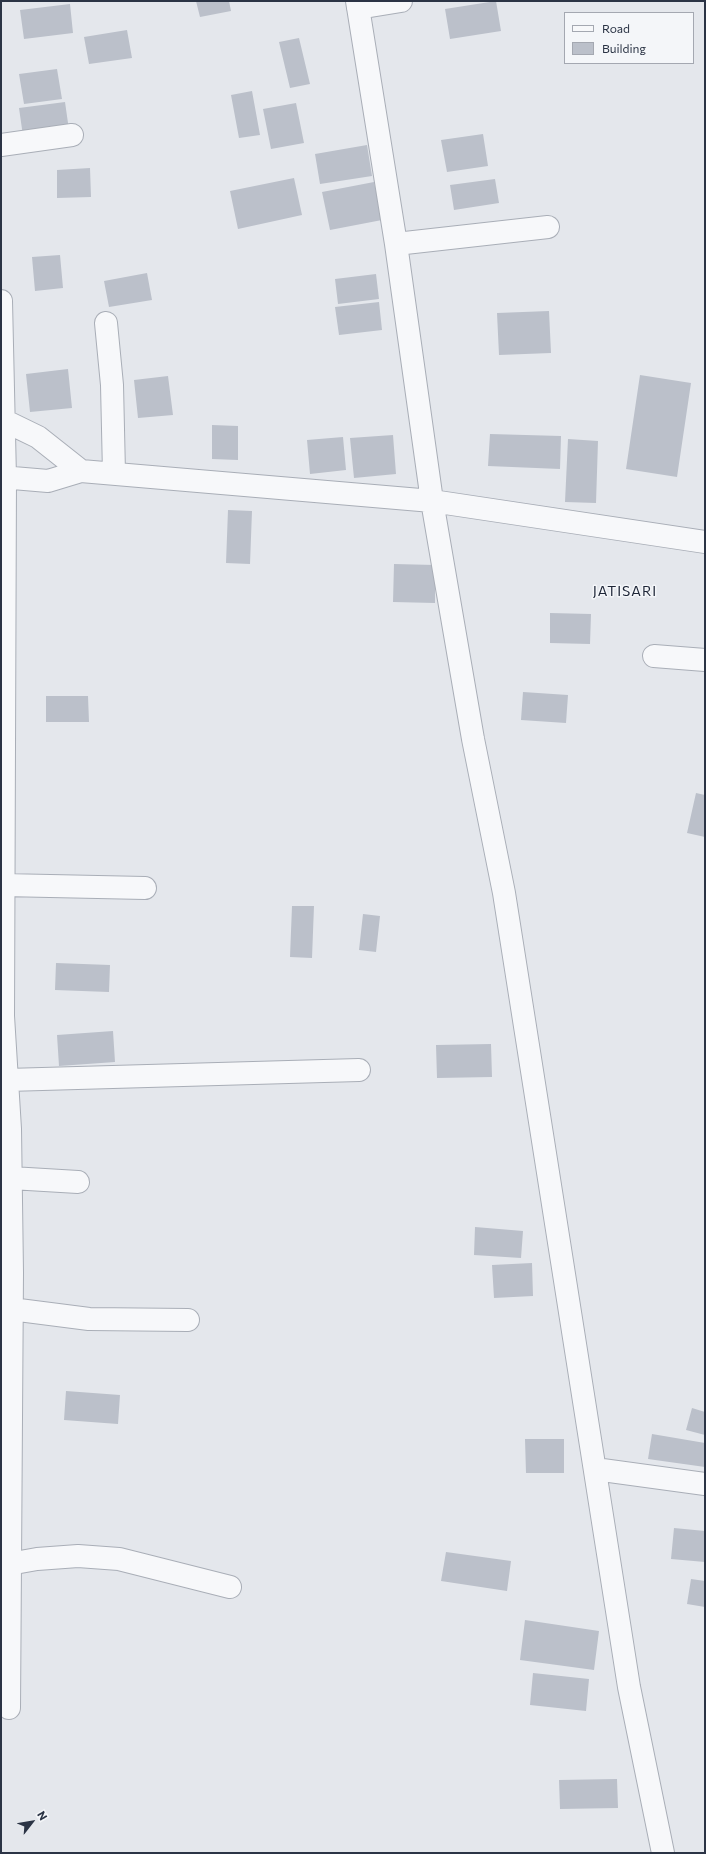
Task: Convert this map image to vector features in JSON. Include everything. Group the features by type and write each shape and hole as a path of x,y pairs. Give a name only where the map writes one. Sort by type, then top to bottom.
{"street":[{"path":"401,1 358,4 396,244 432,501 473,738 504,893 629,1687 663,1853"},
{"path":"1,145 72,135"},
{"path":"396,244 548,227"},
{"path":"1,301 3,426 2,1016 7,1080 10,1178 11,1309 9,1708"},
{"path":"106,323 112,385 114,473"},
{"path":"3,426 38,436 81,470"},
{"path":"3,470 48,481 81,470 432,501 705,542"},
{"path":"654,656 705,660"},
{"path":"3,885 145,888"},
{"path":"7,1080 359,1070"},
{"path":"10,1178 78,1182"},
{"path":"11,1309 89,1319 188,1320"},
{"path":"595,1470 705,1484"},
{"path":"9,1564 37,1559 78,1556 119,1559 230,1587"}],"building":[{"path":"196,1 229,1 231,11 200,17"},
{"path":"496,1 501,31 450,39 445,9"},
{"path":"70,4 73,33 24,39 20,10"},
{"path":"127,30 132,58 89,64 84,37"},
{"path":"299,38 310,84 290,88 279,42"},
{"path":"57,69 62,99 24,104 19,74"},
{"path":"252,91 260,135 239,138 231,95"},
{"path":"65,102 69,130 23,136 19,108"},
{"path":"296,103 304,143 271,149 263,109"},
{"path":"483,134 488,166 447,172 441,140"},
{"path":"367,145 372,176 320,184 315,154"},
{"path":"90,168 91,197 57,198 57,170"},
{"path":"294,178 302,215 238,229 230,191"},
{"path":"495,179 499,203 454,210 450,185"},
{"path":"374,182 382,220 330,230 322,192"},
{"path":"60,255 63,288 35,291 32,257"},
{"path":"147,273 152,300 109,307 104,281"},
{"path":"376,274 379,299 338,304 335,279"},
{"path":"379,302 382,330 339,335 335,307"},
{"path":"549,311 551,353 499,355 497,313"},
{"path":"68,369 72,408 30,412 26,374"},
{"path":"640,375 691,383 677,477 626,469"},
{"path":"168,376 173,415 138,418 134,380"},
{"path":"212,425 238,426 238,460 212,459"},
{"path":"490,434 561,436 560,469 488,466"},
{"path":"393,435 396,474 354,478 350,438"},
{"path":"343,437 346,470 310,474 307,440"},
{"path":"568,439 598,441 596,503 565,502"},
{"path":"228,510 252,511 250,564 226,563"},
{"path":"394,564 435,565 435,603 393,602"},
{"path":"550,613 591,614 590,644 550,643"},
{"path":"523,692 568,695 566,723 521,720"},
{"path":"46,696 88,696 89,722 46,722"},
{"path":"696,793 705,795 705,837 687,833"},
{"path":"292,906 314,906 312,958 290,957"},
{"path":"363,914 380,916 376,952 359,950"},
{"path":"56,963 110,965 109,992 55,990"},
{"path":"113,1031 115,1062 59,1066 57,1035"},
{"path":"491,1044 492,1077 437,1078 436,1045"},
{"path":"475,1227 523,1231 521,1258 474,1255"},
{"path":"532,1263 533,1296 494,1298 492,1265"},
{"path":"66,1391 120,1395 118,1424 64,1420"},
{"path":"692,1408 705,1412 705,1435 686,1430"},
{"path":"652,1434 705,1443 705,1467 648,1459"},
{"path":"525,1439 564,1439 564,1473 526,1473"},
{"path":"674,1528 705,1531 705,1562 671,1559"},
{"path":"446,1552 511,1561 507,1591 441,1581"},
{"path":"691,1579 705,1581 705,1607 687,1604"},
{"path":"525,1620 599,1631 594,1670 520,1660"},
{"path":"533,1673 589,1679 586,1711 530,1705"},
{"path":"617,1779 618,1808 560,1809 559,1780"}],"district":[{"name":"JATISARI","path":"625,591"}]}
